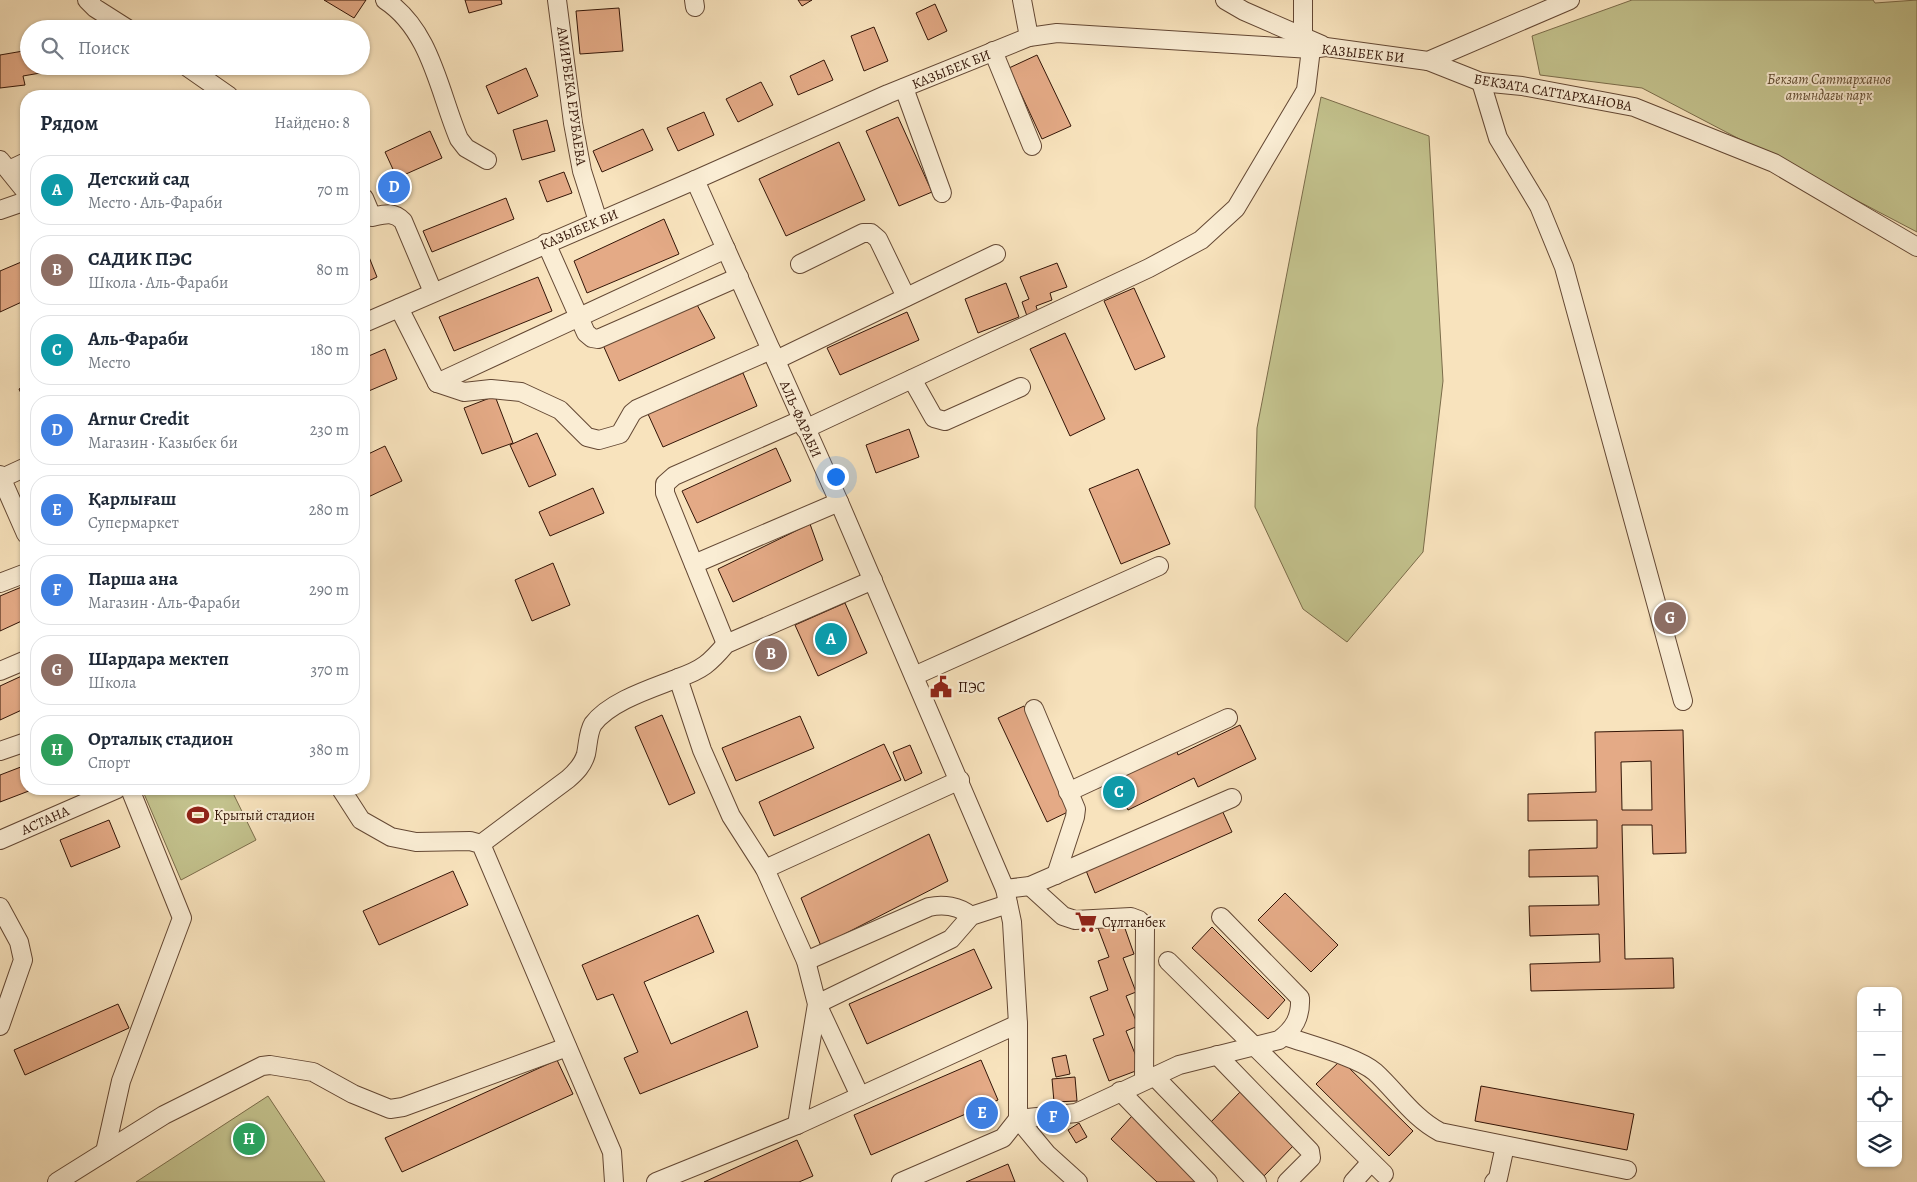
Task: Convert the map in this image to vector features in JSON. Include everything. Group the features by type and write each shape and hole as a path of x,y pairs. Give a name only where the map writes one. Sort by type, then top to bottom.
{"street":[{"path":"87,0 95,8 114,20"},
{"path":"385,0 398,9 419,35 459,139 466,148 487,160"},
{"name":"АМИРБЕКА ЕРУБАЕВА","path":"557,0 573,123 582,171 598,221"},
{"path":"1022,0 1029,37"},
{"path":"1226,0 1244,11 1313,44"},
{"path":"726,644 665,493 665,484 674,476 912,379 1149,268 1201,240 1236,208 1269,156 1306,90 1313,44 1303,0"},
{"path":"1428,61 1570,0"},
{"name":"КАЗЫБЕК БИ","path":"370,320 904,88 1029,37 1057,33 1313,44 1428,61"},
{"path":"993,51 1032,146"},
{"name":"БЕКЗАТА САТТАРХАНОВА","path":"1428,61 1481,82 1522,86 1634,106 1774,163 1917,247"},
{"path":"199,75 220,90"},
{"path":"1481,82 1498,138 1538,206 1564,267 1683,700"},
{"path":"904,88 942,193"},
{"path":"4,165 20,163"},
{"path":"4,165 20,185"},
{"name":"АЛЬ-ФАРАБИ","path":"695,180 839,502 960,780 1006,896 1012,922 1018,1024 1018,1119"},
{"path":"0,210 20,202"},
{"path":"370,218 388,213 396,214 403,221 432,292"},
{"path":"800,264 863,233 871,233 878,239 906,297"},
{"path":"546,243 578,317 586,333 592,338 598,339 739,277"},
{"path":"437,383 726,249"},
{"path":"399,308 437,383 464,392 491,389 521,392 560,410 583,434 599,440 620,434 632,413 637,409 774,356 996,254"},
{"path":"912,379 934,418 945,421 1020,388"},
{"path":"20,470 1,478 20,521"},
{"path":"694,564 839,502"},
{"path":"914,676 1159,566"},
{"path":"0,583 20,575"},
{"path":"482,844 568,780 580,767 585,756 593,724 607,712 634,696 698,671 716,657 726,644 873,580"},
{"path":"0,671 20,663"},
{"path":"678,678 702,750 731,816 764,869 806,960 817,1004 860,1096"},
{"path":"1034,709 1076,809 1056,874"},
{"path":"1068,792 1228,718"},
{"path":"0,751 20,744"},
{"path":"764,869 960,780"},
{"name":"АСТАНА","path":"0,840 103,795"},
{"path":"105,1152 120,1081 182,918 132,795"},
{"path":"345,795 362,820 391,837 416,842 470,841 482,844"},
{"path":"817,1004 951,939 970,916 1006,896 1232,798"},
{"path":"482,844 612,1152 614,1182"},
{"path":"1030,886 1048,905 1063,916 1075,920 1132,918 1140,920 1145,926 1149,1078 1257,1182"},
{"path":"806,960 929,907 940,905 964,910 970,916"},
{"path":"0,907 19,942 23,960 0,1026"},
{"path":"901,1182 1003,1138 1018,1119 1076,1112 1093,1106 1120,1091 1179,1065 1279,1040 1285,1036 1296,1023 1301,1012 1300,998 1220,917"},
{"path":"1168,961 1384,1174"},
{"path":"798,1125 817,1004"},
{"path":"656,1182 798,1125 1018,1024"},
{"path":"1285,1036 1353,1060 1373,1070 1425,1124 1440,1132 1627,1170"},
{"path":"56,1182 164,1115 262,1066 270,1065 313,1072 353,1094 390,1109 403,1107 567,1048"},
{"path":"1217,1055 1310,1151 1311,1158 1287,1182"},
{"path":"1120,1091 1208,1182"},
{"path":"1018,1119 1047,1154 1078,1182"},
{"path":"1494,1182 1498,1178 1505,1146"},
{"path":"1353,1182 1371,1162"}],"green space":[{"name":"Бекзат Саттарханов атындағы парк","path":"1632,0 1873,0 1875,3 1917,0 1917,232 1642,88 1540,75 1532,36"},
{"path":"1321,97 1429,136 1443,381 1423,552 1347,642 1303,609 1255,507 1257,428"},
{"name":"Крытый стадион","path":"145,795 234,795 256,840 181,880"},
{"path":"268,1096 325,1182 136,1182"}],"building":[{"path":"324,0 366,0 354,18"},
{"path":"465,0 501,0 502,4 469,13"},
{"path":"798,0 812,0 802,6"},
{"path":"935,4 947,31 928,40 916,13"},
{"path":"619,8 623,51 580,54 576,11"},
{"path":"874,27 888,61 864,71 851,36"},
{"path":"20,52 20,75 29,75 23,76 25,85 0,88 0,55"},
{"path":"1037,55 1071,126 1042,139 1009,68"},
{"path":"824,60 833,80 798,95 790,76"},
{"path":"526,68 538,96 498,114 486,86"},
{"path":"761,82 773,105 738,122 726,99"},
{"path":"704,112 714,135 678,151 667,128"},
{"path":"898,117 932,192 899,206 866,131"},
{"path":"547,120 555,151 522,160 513,130"},
{"path":"643,129 653,150 602,172 593,151"},
{"path":"430,131 442,158 397,178 385,152"},
{"path":"839,142 865,200 786,236 759,179"},
{"path":"564,172 572,193 547,202 539,181"},
{"path":"506,198 514,219 432,252 423,231"},
{"path":"664,219 679,254 587,293 574,261"},
{"path":"370,260 377,277 370,280"},
{"path":"20,263 20,303 0,312 0,271"},
{"path":"1057,263 1067,287 1050,293 1052,300 1036,306 1038,312 1027,316 1022,302 1029,299 1020,277"},
{"path":"538,277 552,311 454,351 439,317"},
{"path":"1006,283 1019,317 978,333 965,299"},
{"path":"1134,288 1165,357 1135,370 1104,301"},
{"path":"695,301 715,338 619,381 603,345"},
{"path":"907,312 919,340 840,375 827,348"},
{"path":"1065,333 1105,419 1070,436 1030,349"},
{"path":"385,349 397,379 370,390 370,355"},
{"path":"743,373 757,406 663,447 648,414"},
{"path":"495,396 513,443 482,454 464,408"},
{"path":"909,429 919,457 876,473 866,445"},
{"path":"537,433 556,475 529,487 510,445"},
{"path":"385,446 402,481 370,496 370,453"},
{"path":"776,448 791,481 697,523 682,491"},
{"path":"1138,469 1170,544 1121,564 1089,489"},
{"path":"593,488 604,513 550,536 539,512"},
{"path":"810,524 823,560 733,602 718,569"},
{"path":"553,563 570,605 532,621 515,580"},
{"path":"20,588 20,622 0,631 0,596"},
{"path":"845,603 867,653 818,676 795,625"},
{"path":"20,677 20,711 0,720 0,686"},
{"path":"1024,706 1072,810 1047,822 998,718"},
{"path":"662,715 695,793 669,805 635,727"},
{"path":"800,716 814,748 736,781 722,748"},
{"path":"1240,725 1256,759 1198,787 1194,778 1128,810 1113,778 1176,748 1178,755"},
{"path":"1683,730 1686,853 1653,854 1652,825 1622,825 1625,959 1673,958 1674,988 1531,991 1530,964 1600,962 1599,934 1530,936 1529,906 1599,905 1598,876 1529,877 1529,850 1597,848 1597,820 1528,821 1528,794 1596,792 1595,732","holes":["1651,761 1652,810 1622,810 1621,762"]},
{"path":"884,744 901,780 774,836 759,802"},
{"path":"910,745 922,773 905,781 893,752"},
{"path":"20,767 20,794 0,802 0,775"},
{"path":"1221,808 1232,832 1095,893 1085,868"},
{"path":"109,820 120,847 71,867 60,840"},
{"path":"929,834 948,881 821,946 801,898"},
{"path":"453,871 468,905 379,945 363,911"},
{"path":"1285,893 1338,945 1311,972 1258,920"},
{"path":"698,915 714,952 644,982 671,1044 747,1011 758,1047 640,1094 624,1058 638,1052 613,994 597,1000 582,965"},
{"path":"1122,920 1134,954 1123,958 1136,992 1126,996 1138,1026 1126,1031 1141,1069 1109,1081 1093,1039 1104,1035 1090,997 1108,990 1098,961 1109,957 1098,928"},
{"path":"1212,927 1285,1000 1268,1019 1192,948"},
{"path":"974,949 992,988 867,1044 849,1004"},
{"path":"118,1004 129,1028 25,1075 14,1050"},
{"path":"1066,1055 1070,1074 1056,1077 1052,1058"},
{"path":"557,1060 573,1094 402,1172 385,1138"},
{"path":"981,1060 998,1100 871,1155 854,1115"},
{"path":"1341,1060 1413,1131 1389,1156 1316,1084"},
{"path":"1075,1077 1077,1101 1054,1102 1052,1079"},
{"path":"1481,1086 1634,1114 1627,1150 1475,1121"},
{"path":"1242,1090 1296,1143 1263,1177 1209,1124"},
{"path":"1132,1116 1202,1182 1157,1182 1111,1139"},
{"path":"1079,1123 1087,1137 1076,1143 1068,1130"},
{"path":"797,1140 813,1176 799,1182 704,1182"},
{"path":"1008,1164 1015,1182 966,1182"}],"place":[{"name":"Arnur Credit","path":"394,187"},
{"name":"Шардара мектеп","path":"1670,618"},
{"name":"Детский сад","path":"831,639"},
{"name":"САДИК ПЭС","path":"771,654"},
{"name":"ПЭС","path":"941,687"},
{"name":"Аль-Фараби","path":"1119,792"},
{"name":"Крытый стадион","path":"198,815"},
{"name":"Сұлтанбек","path":"1086,922"},
{"name":"Қарлығаш","path":"982,1113"},
{"name":"Парша ана","path":"1053,1117"},
{"name":"Орталық стадион","path":"249,1139"}]}
